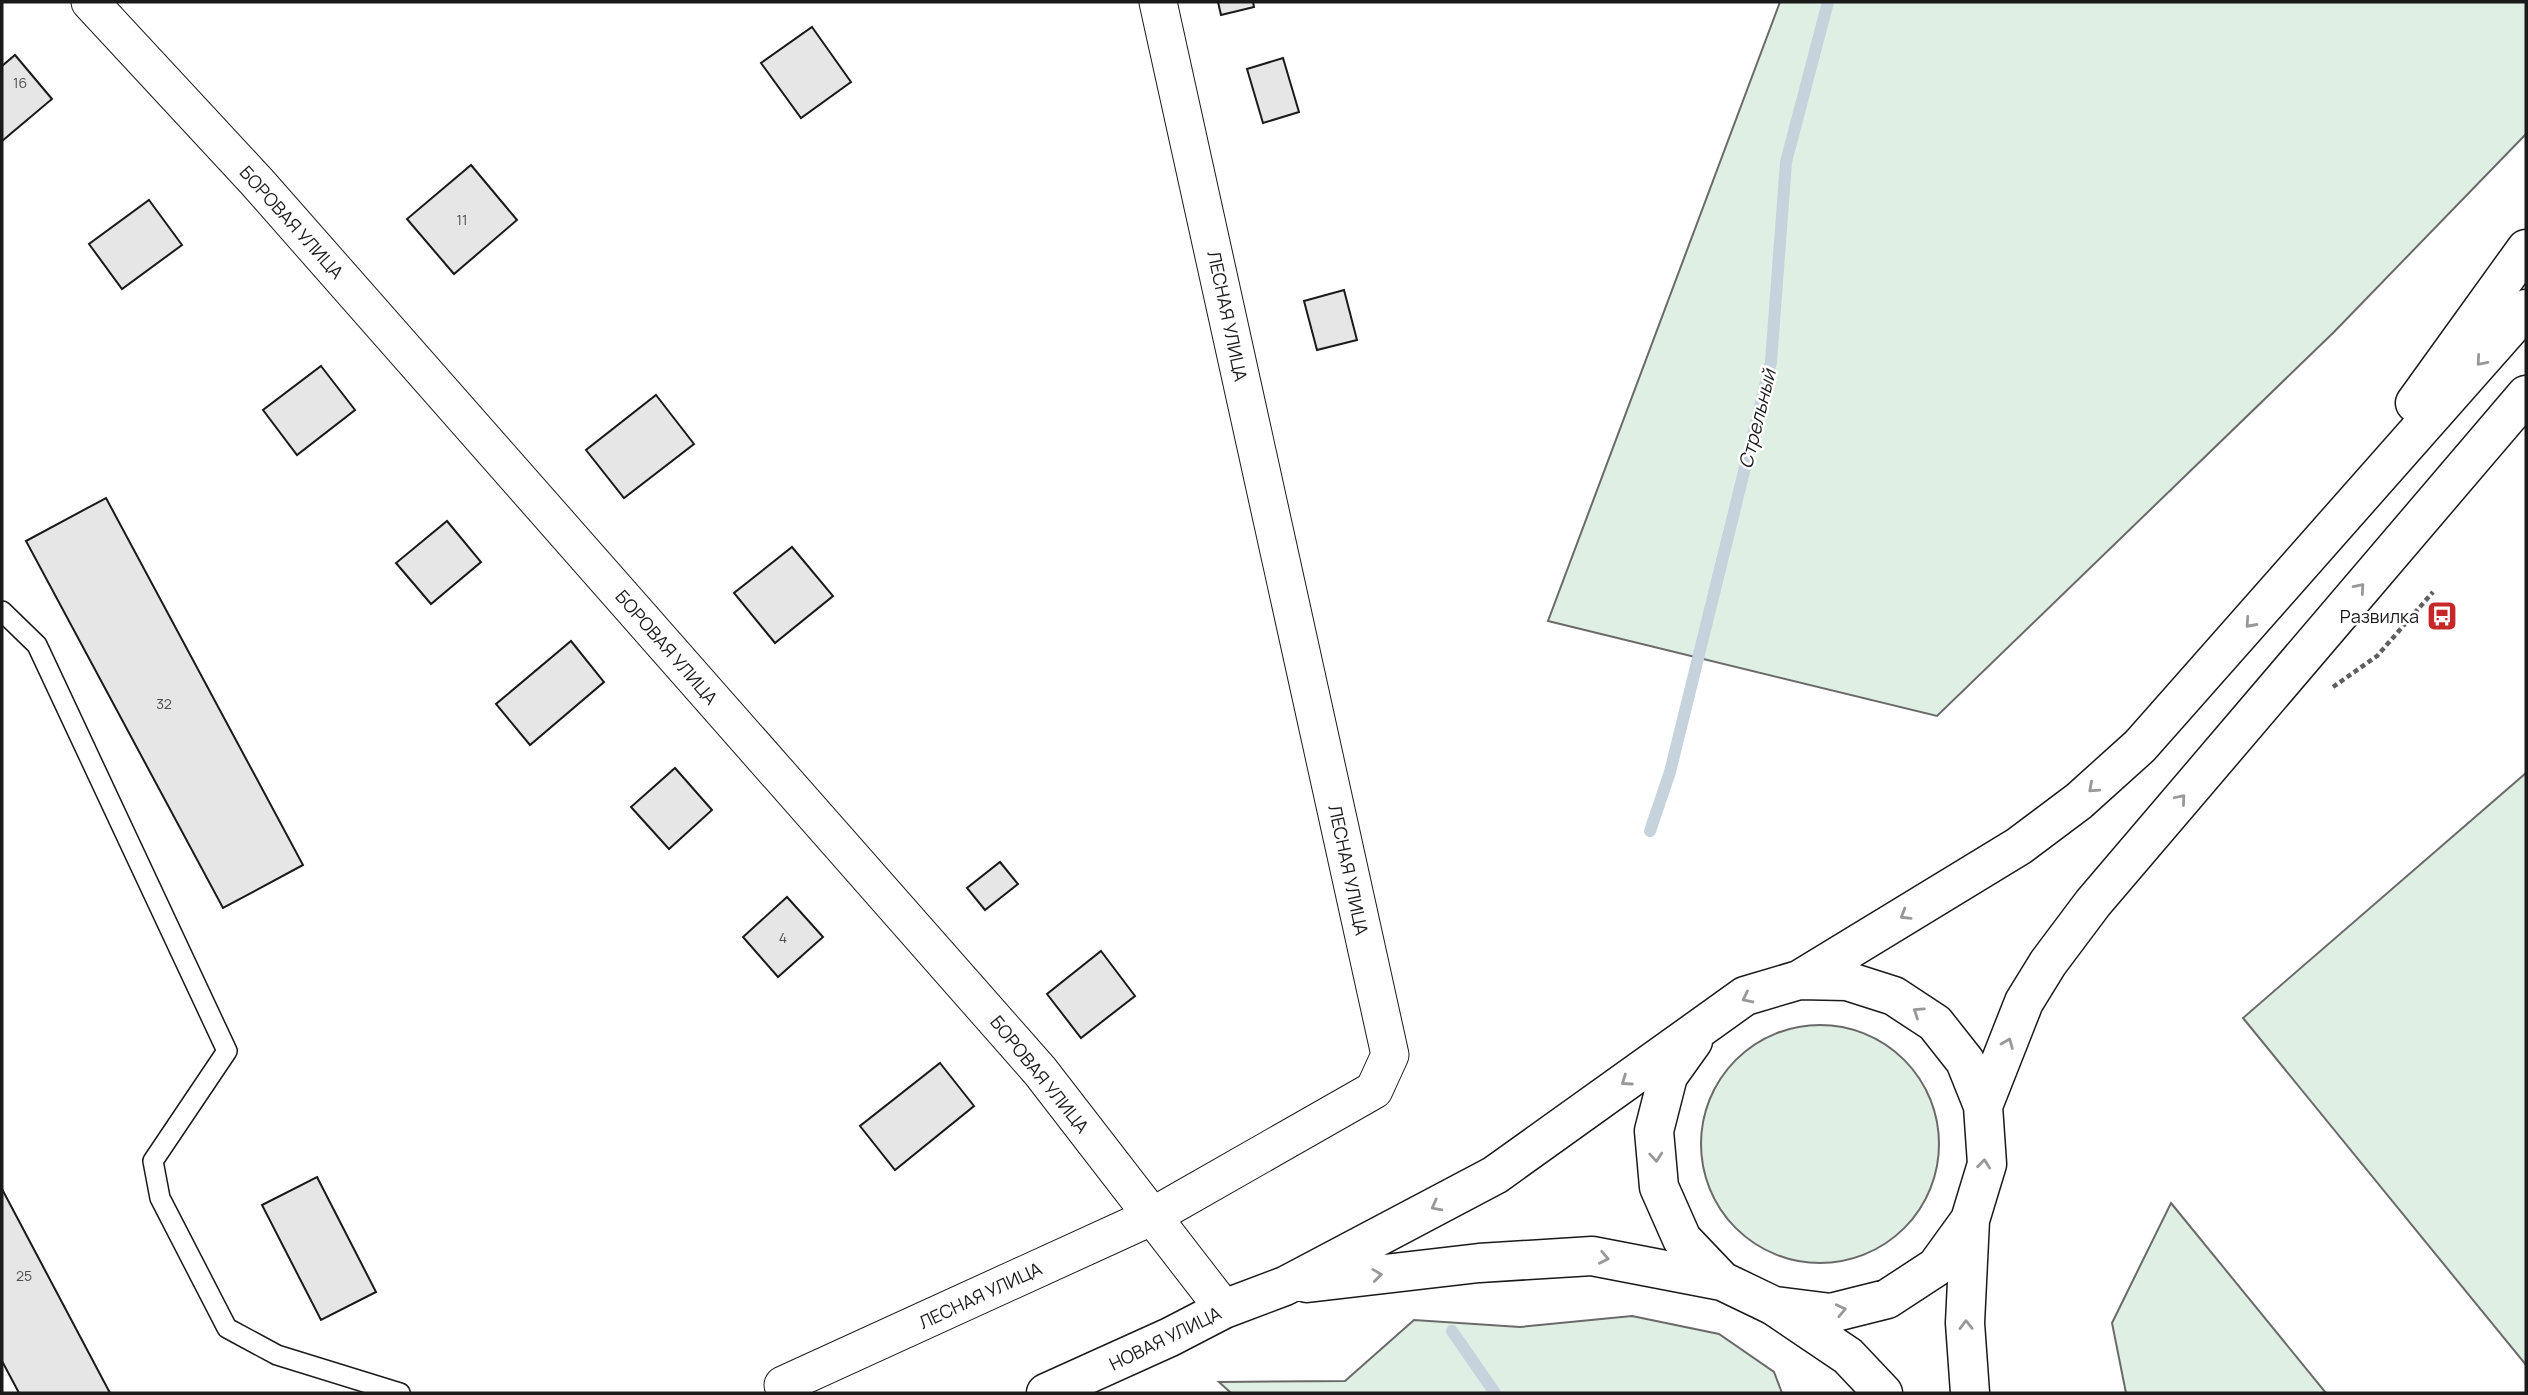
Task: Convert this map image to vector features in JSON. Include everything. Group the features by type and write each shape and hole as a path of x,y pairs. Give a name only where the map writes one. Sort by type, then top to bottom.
{"main road":[{"path":"2287,583 2526,249"},
{"path":"1285,1286 1495,1175 1745,996 1799,980 2018,846 2079,801 2140,746 2287,583 2526,309"},
{"path":"1983,1106 2024,1002 2048,963 2086,913 2526,395"},
{"path":"1799,980 1847,981 1894,996 1935,1023 1965,1061 1983,1106 1987,1164 1970,1220 1965,1323 1970,1393"},
{"path":"1702,1028 1668,1076 1654,1130 1658,1187 1682,1239 1722,1281"},
{"path":"1774,1306 1831,1313 1887,1299 1936,1267 1970,1220"},
{"path":"1285,1286 1479,1263 1592,1256 1722,1281 1774,1306 1848,1356 1883,1393"},
{"name":"НОВАЯ УЛИЦА","path":"1046,1393 1170,1337 1224,1309 1285,1286"}],"street":[{"name":"БОРОВАЯ УЛИЦА","path":"90,2 257,182 1040,1071 1224,1309"},
{"name":"ЛЕСНАЯ УЛИЦА","path":"772,1389 1153,1216 1374,1090 1390,1055 1158,2"}],"lane":[{"path":"2,611 37,645 227,1051 153,1161 160,1198 172,1222 227,1328 276,1355 400,1393"}],"path":[{"path":"2326,692 2377,656 2433,592"}],"green space":[{"path":"1780,2 2526,2 2526,134 2334,332 1937,716 1548,621"},
{"path":"2526,773 2526,1365 2243,1018"},
{"path":"1808,1025 1832,1025 1855,1030 1876,1039 1896,1052 1912,1068 1934,1109 1939,1144 1937,1167 1930,1190 1912,1220 1896,1236 1855,1258 1832,1263 1808,1263 1785,1258 1764,1249 1744,1236 1728,1220 1706,1179 1701,1156 1701,1132 1706,1109 1715,1088 1728,1068 1744,1052 1785,1030"},
{"path":"2171,1203 2326,1393 2126,1393 2112,1323"},
{"path":"1632,1316 1719,1334 1774,1372 1782,1393 1231,1393 1219,1382 1345,1381 1414,1320 1520,1327"}],"building":[{"path":"1218,2 1253,2 1254,7 1221,15"},
{"path":"812,27 851,82 801,118 761,63"},
{"path":"15,55 52,99 2,141 2,66"},
{"path":"1283,58 1299,112 1263,123 1247,69"},
{"path":"471,165 517,220 454,274 407,219"},
{"path":"149,200 182,245 122,289 89,244"},
{"path":"1344,290 1357,340 1317,350 1304,301"},
{"path":"321,366 355,410 297,455 263,410"},
{"path":"656,395 694,444 624,498 586,450"},
{"path":"106,498 303,865 223,908 26,541"},
{"path":"447,521 481,562 431,604 396,563"},
{"path":"792,547 833,596 775,643 734,593"},
{"path":"571,641 604,682 530,745 496,704"},
{"path":"675,768 712,810 669,849 631,807"},
{"path":"1000,862 1018,884 985,910 967,888"},
{"path":"787,897 823,937 778,977 743,937"},
{"path":"1101,951 1135,996 1081,1038 1047,994"},
{"path":"940,1063 974,1106 895,1170 860,1126"},
{"path":"317,1177 376,1292 321,1320 262,1205"},
{"path":"2,1189 110,1393 19,1393 2,1361"}],"waterway":[{"name":"Стрельный","path":"1650,831 1670,772 1771,362 1786,162 1828,2"},
{"name":"Стрельный","path":"1452,1331 1495,1393"}],"place":[{"name":"Развилка","path":"2442,616"}]}
